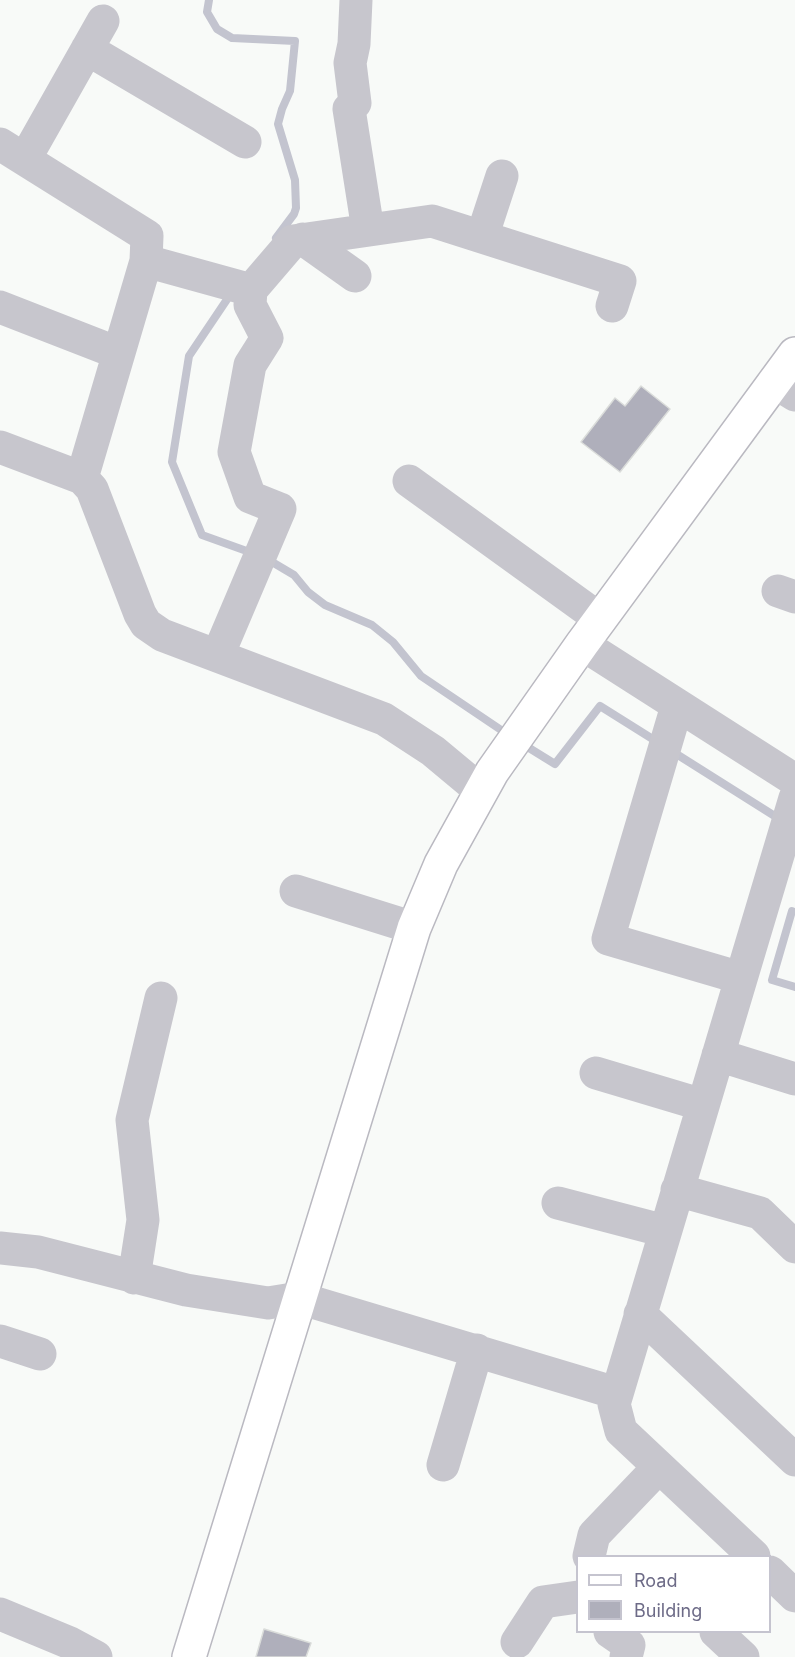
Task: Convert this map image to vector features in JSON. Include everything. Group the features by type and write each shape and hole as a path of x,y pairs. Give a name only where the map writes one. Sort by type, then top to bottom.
{"main road":[{"path":"189,1657 414,928 441,864 487,782 591,632 785,389 795,354"}],"street":[{"path":"356,0 354,44 350,63 355,103 349,110 368,230"},
{"path":"82,478 146,261 147,236 13,152 95,35 245,142"},
{"path":"482,237 502,177"},
{"path":"239,286 292,241 432,221 620,281 612,306"},
{"path":"303,239 355,276"},
{"path":"146,261 239,286 267,338 250,366 234,452 250,496 280,508 218,656"},
{"path":"0,307 118,353"},
{"path":"0,447 82,478 92,489 140,614 146,624 162,635 384,719 487,782"},
{"path":"409,481 591,632 669,733 791,805 781,895 741,978 614,1404 621,1431 752,1555"},
{"path":"669,733 608,939 741,978"},
{"path":"296,891 414,928"},
{"path":"134,1278 143,1220 132,1120 161,998"},
{"path":"718,1055 795,1078"},
{"path":"596,1073 703,1105"},
{"path":"677,1190 760,1213 795,1247"},
{"path":"558,1203 665,1231"},
{"path":"0,1248 38,1252 186,1290 268,1303 299,1298 616,1393"},
{"path":"640,1314 795,1460"},
{"path":"0,1341 40,1354"},
{"path":"443,1465 477,1350"},
{"path":"589,1555 594,1535 659,1467"},
{"path":"771,1573 795,1596"},
{"path":"517,1642 543,1602 576,1597"},
{"path":"0,1614 70,1643 96,1657"},
{"path":"611,1633 628,1645 626,1657"},
{"path":"717,1633 743,1657"}],"building":[{"path":"641,386 670,409 620,472 581,442 615,398 625,406"},
{"path":"264,1629 311,1643 306,1657 256,1657"}],"waterway":[{"path":"209,0 207,12 217,29 232,38 295,41 290,91 278,124 295,180 296,208 276,238"},
{"path":"232,292 189,356 172,462 202,535 255,554"},
{"path":"267,559 294,575 308,592 325,605 372,625 393,642 421,676 510,736"},
{"path":"521,743 555,764 600,706 659,743"},
{"path":"670,750 781,820"},
{"path":"792,911 772,980 795,987"}]}
